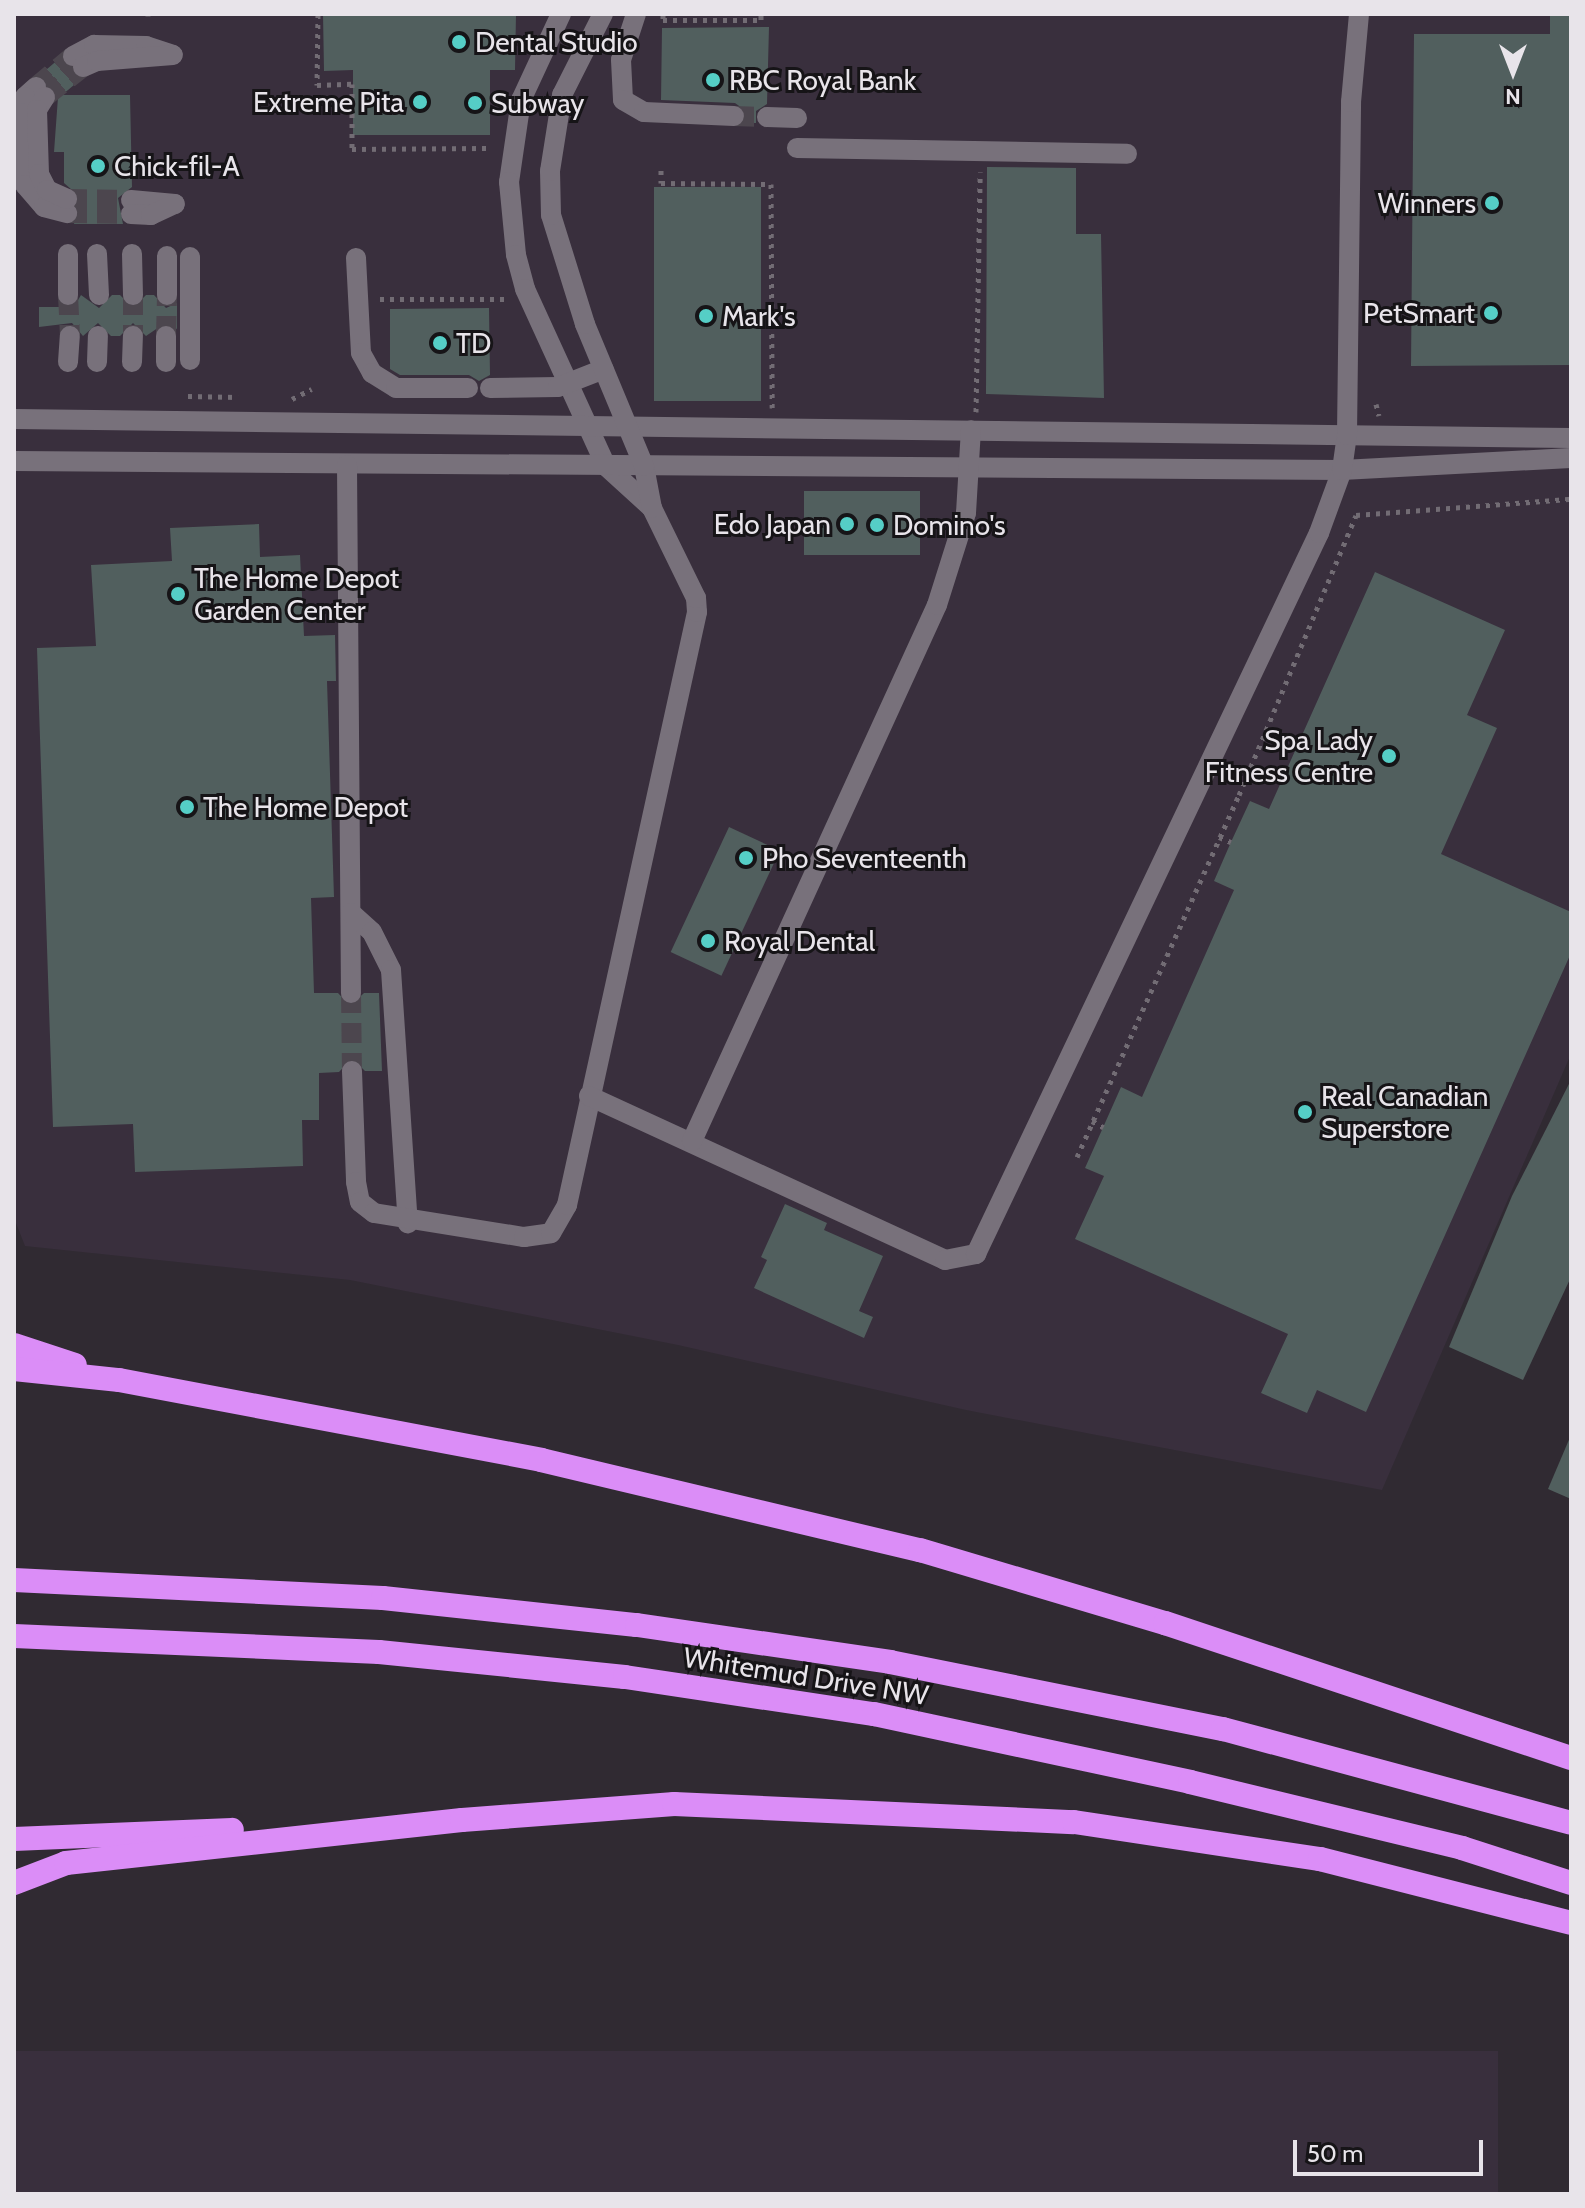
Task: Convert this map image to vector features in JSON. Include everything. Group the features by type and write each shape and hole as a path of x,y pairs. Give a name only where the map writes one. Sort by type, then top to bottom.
{"highway":[{"path":"14,1345 119,1380"},
{"path":"14,1369 119,1380 541,1460 920,1550 1221,1641 1571,1758"},
{"name":"Whitemud Drive NW","path":"14,1580 383,1598 637,1625 890,1662 1223,1729 1571,1823"},
{"name":"Whitemud Drive NW","path":"14,1636 379,1652 625,1677 874,1714 1206,1786 1462,1848 1571,1883"},
{"path":"14,1883 66,1863 462,1820 674,1804 1074,1822 1320,1859 1571,1923"},
{"path":"14,1839 462,1820"}],"lane":[{"path":"561,14 521,100 509,182 525,289 606,466 652,508"},
{"path":"352,1071 356,1182 360,1202 374,1213 408,1223 524,1237 551,1233 567,1205 697,612 696,598 652,508 644,466 559,248 551,215 550,171 562,95 603,14"},
{"path":"636,14 621,60 623,100 644,112 734,116"},
{"path":"589,1096 945,1260 976,1254 1307,559 1342,470 1347,435 1351,102 1359,14"},
{"path":"78,62 173,55"},
{"path":"40,92 21,113 25,185 44,207 67,206"},
{"path":"767,117 797,118"},
{"path":"797,148 1127,154"},
{"path":"131,207 151,215 175,204"},
{"path":"68,254 68,295"},
{"path":"97,254 99,295"},
{"path":"132,254 133,295"},
{"path":"167,256 167,295"},
{"path":"190,257 190,360"},
{"path":"356,258 361,353 372,373 396,388 468,388"},
{"path":"68,362 70,336"},
{"path":"97,362 98,336"},
{"path":"132,362 133,336"},
{"path":"166,336 166,362"},
{"path":"490,388 569,385 604,369"},
{"path":"14,419 627,428 974,422 1347,435 1571,438"},
{"path":"692,1141 937,605 963,528 974,422"},
{"path":"14,461 1342,470 1571,458"},
{"path":"347,465 351,993"},
{"path":"351,913 372,932 391,970 408,1223"}],"path":[{"path":"318,14 317,85 352,84 352,149 486,148"},
{"path":"663,14 663,20 761,20 761,14"},
{"path":"661,170 661,183 771,184 772,413"},
{"path":"967,172 982,172 974,422"},
{"path":"371,299 518,299"},
{"path":"1077,1157 1219,837 1356,515 1571,499"},
{"path":"1219,837 1231,842"},
{"path":"1092,1121 1103,1127"}],"shaded area":[{"path":"14,14 1571,14 1571,1054 1382,1490 966,1410 678,1345 350,1280 25,1246 14,1218"},
{"path":"14,2051 1498,2051 1498,2194 14,2194"}],"building":[{"path":"323,14 516,14 515,70 490,70 490,135 353,135 353,70 324,71"},
{"path":"1550,14 1571,14 1571,365 1411,366 1414,34 1550,34"},
{"name":"RBC Royal Bank","path":"769,27 767,104 756,111 756,123 745,123 746,111 735,103 661,100 662,28"},
{"name":"Chick-fil-A","path":"60,58 80,80 62,95 130,95 132,187 118,198 123,224 74,224 80,197 64,183 64,152 54,152 58,97 40,75"},
{"path":"987,167 1076,168 1076,234 1101,234 1104,398 986,394"},
{"name":"Mark's","path":"654,187 761,187 761,401 654,401"},
{"path":"81,295 99,308 112,295 120,295 133,308 146,295 154,295 166,308 177,303 177,329 165,323 146,336 133,323 120,336 111,336 98,323 83,336 72,323 39,327 39,307 74,307"},
{"name":"TD","path":"489,308 490,375 479,381 469,375 400,375 390,369 390,309"},
{"path":"804,491 920,491 920,555 804,555"},
{"name":"The Home Depot","path":"259,524 260,557 300,555 304,636 335,635 336,681 327,681 334,897 311,898 314,993 338,993 350,1006 364,993 379,993 382,1071 365,1071 352,1058 339,1072 319,1073 319,1120 302,1120 303,1166 135,1172 133,1124 53,1127 37,648 96,646 91,565 172,561 170,528"},
{"name":"Real Canadian Superstore","path":"1375,572 1505,630 1467,715 1497,728 1441,854 1571,912 1571,953 1366,1412 1317,1390 1307,1413 1261,1393 1288,1334 1075,1239 1104,1176 1085,1168 1121,1087 1142,1097 1234,890 1214,881 1231,842 1250,801 1269,809"},
{"path":"729,827 780,851 721,976 671,952"},
{"path":"1571,1080 1571,1277 1523,1380 1449,1347 1512,1196"},
{"path":"785,1204 827,1223 824,1230 883,1256 859,1311 873,1317 864,1338 754,1288 767,1260 761,1257"},
{"path":"1571,1435 1571,1499 1548,1489"}],"tunnel":[{"path":"36,87 73,56"},
{"path":"45,97 83,67"},
{"path":"734,116 767,117"},
{"path":"67,199 131,200"},
{"path":"67,213 131,214"},
{"path":"68,295 70,336"},
{"path":"133,295 133,336"},
{"path":"166,336 167,295"},
{"path":"351,993 352,1071"}],"place":[{"name":"Dental Studio","path":"459,42"},
{"name":"RBC Royal Bank","path":"713,80"},
{"name":"Extreme Pita","path":"420,102"},
{"name":"Subway","path":"475,103"},
{"name":"Chick-fil-A","path":"98,166"},
{"name":"Winners","path":"1492,203"},
{"name":"PetSmart","path":"1491,313"},
{"name":"Mark's","path":"706,316"},
{"name":"TD","path":"440,343"},
{"name":"Edo Japan","path":"847,524"},
{"name":"Domino's","path":"877,525"},
{"name":"The Home Depot Garden Center","path":"178,594"},
{"name":"Spa Lady Fitness Centre","path":"1389,756"},
{"name":"The Home Depot","path":"187,807"},
{"name":"Pho Seventeenth","path":"746,858"},
{"name":"Royal Dental","path":"708,941"},
{"name":"Real Canadian Superstore","path":"1305,1112"}]}
